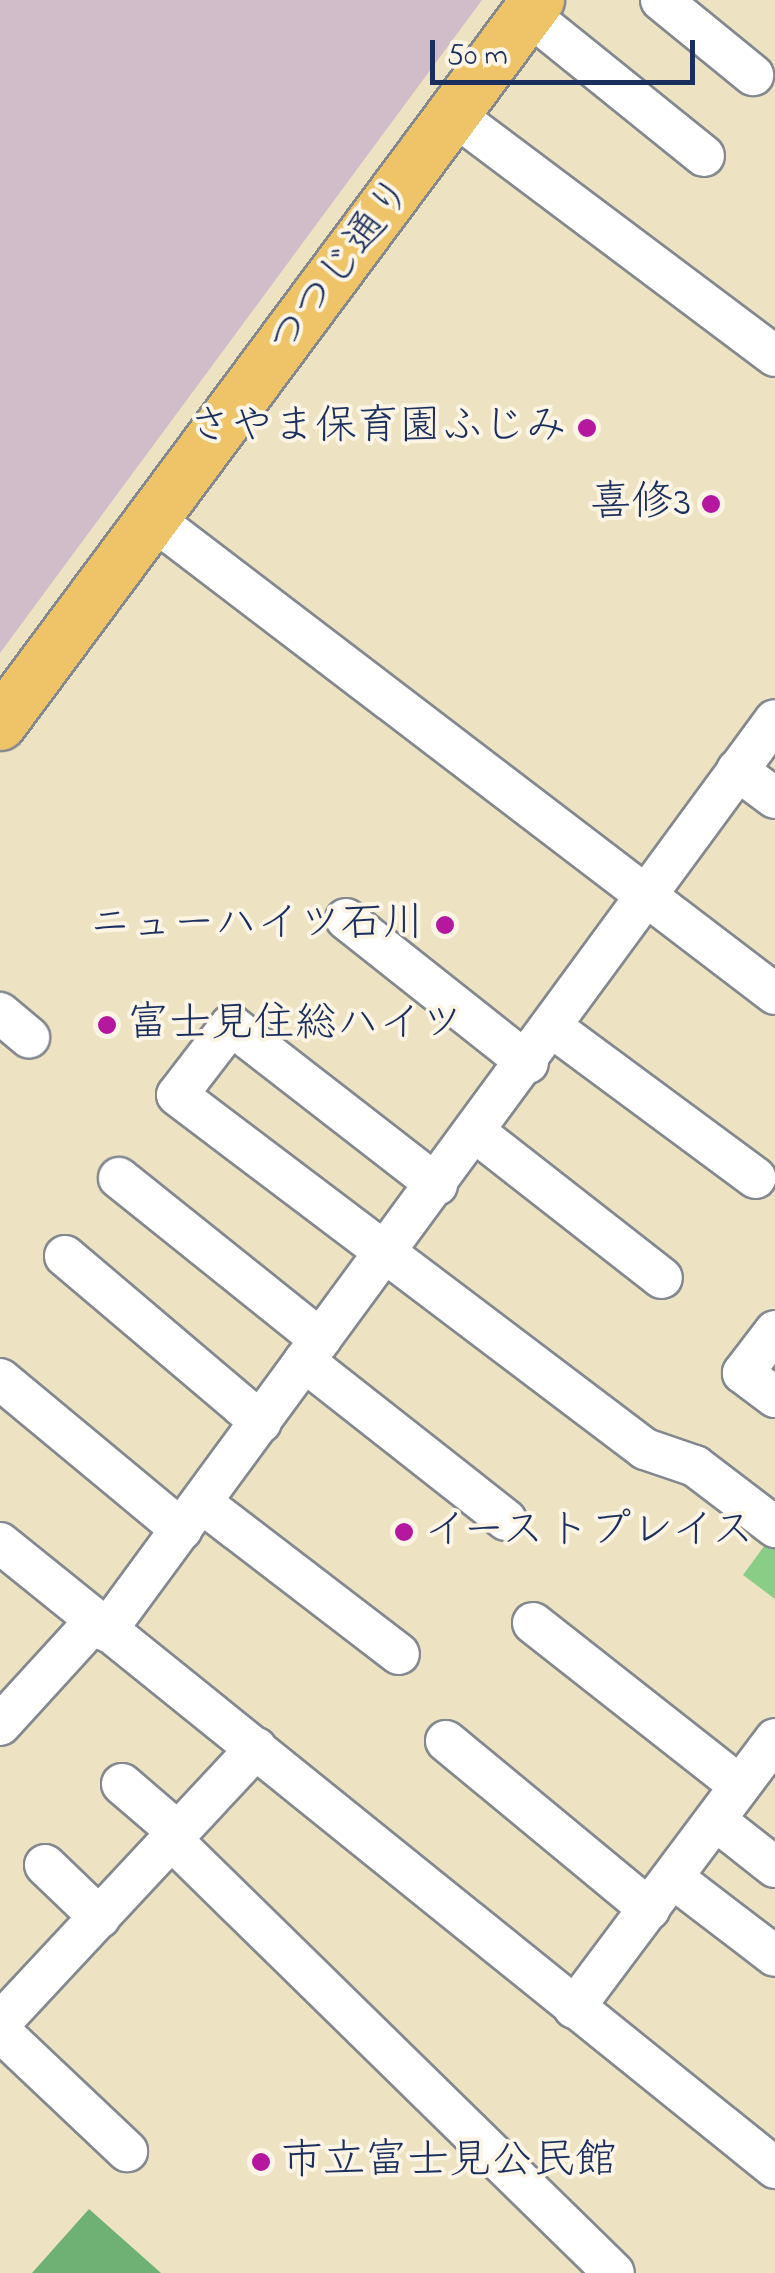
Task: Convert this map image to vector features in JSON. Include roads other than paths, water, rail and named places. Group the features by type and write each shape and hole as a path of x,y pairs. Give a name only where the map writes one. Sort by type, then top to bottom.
{"main road":[{"name":"つつじ通り","path":"0,724 533,7"}],"street":[{"path":"660,0 753,76"},
{"path":"533,7 704,156"},
{"path":"454,115 775,356"},
{"path":"154,520 775,994"},
{"path":"0,1725 101,1626 192,1517 528,1063 775,720"},
{"path":"737,770 775,798"},
{"path":"346,919 528,1063"},
{"path":"437,1184 230,1025 177,1096 382,1256 645,1449 695,1466 775,1527"},
{"path":"553,1028 756,1178"},
{"path":"475,1132 662,1278"},
{"path":"119,1178 506,1520"},
{"path":"65,1256 261,1422"},
{"path":"775,1331 743,1372 775,1397"},
{"path":"0,1379 192,1517 399,1654"},
{"path":"6,1562 101,1626 256,1748 775,2168"},
{"path":"534,1623 740,1786"},
{"path":"574,2008 775,1739"},
{"path":"446,1741 661,1893 775,1956"},
{"path":"8,1999 100,1918 256,1748"},
{"path":"122,1784 614,2273"},
{"path":"715,1820 775,1867"},
{"path":"45,1865 100,1918"},
{"path":"0,2031 127,2151"}],"place":[{"name":"さやま保育園ふじみ","path":"587,428"},
{"name":"喜修3","path":"711,504"},
{"name":"ニューハイツ石川","path":"445,925"},
{"name":"富士見住総ハイツ","path":"107,1025"},
{"name":"イーストプレイス","path":"404,1532"},
{"name":"市立富士見公民館","path":"261,2162"}]}
